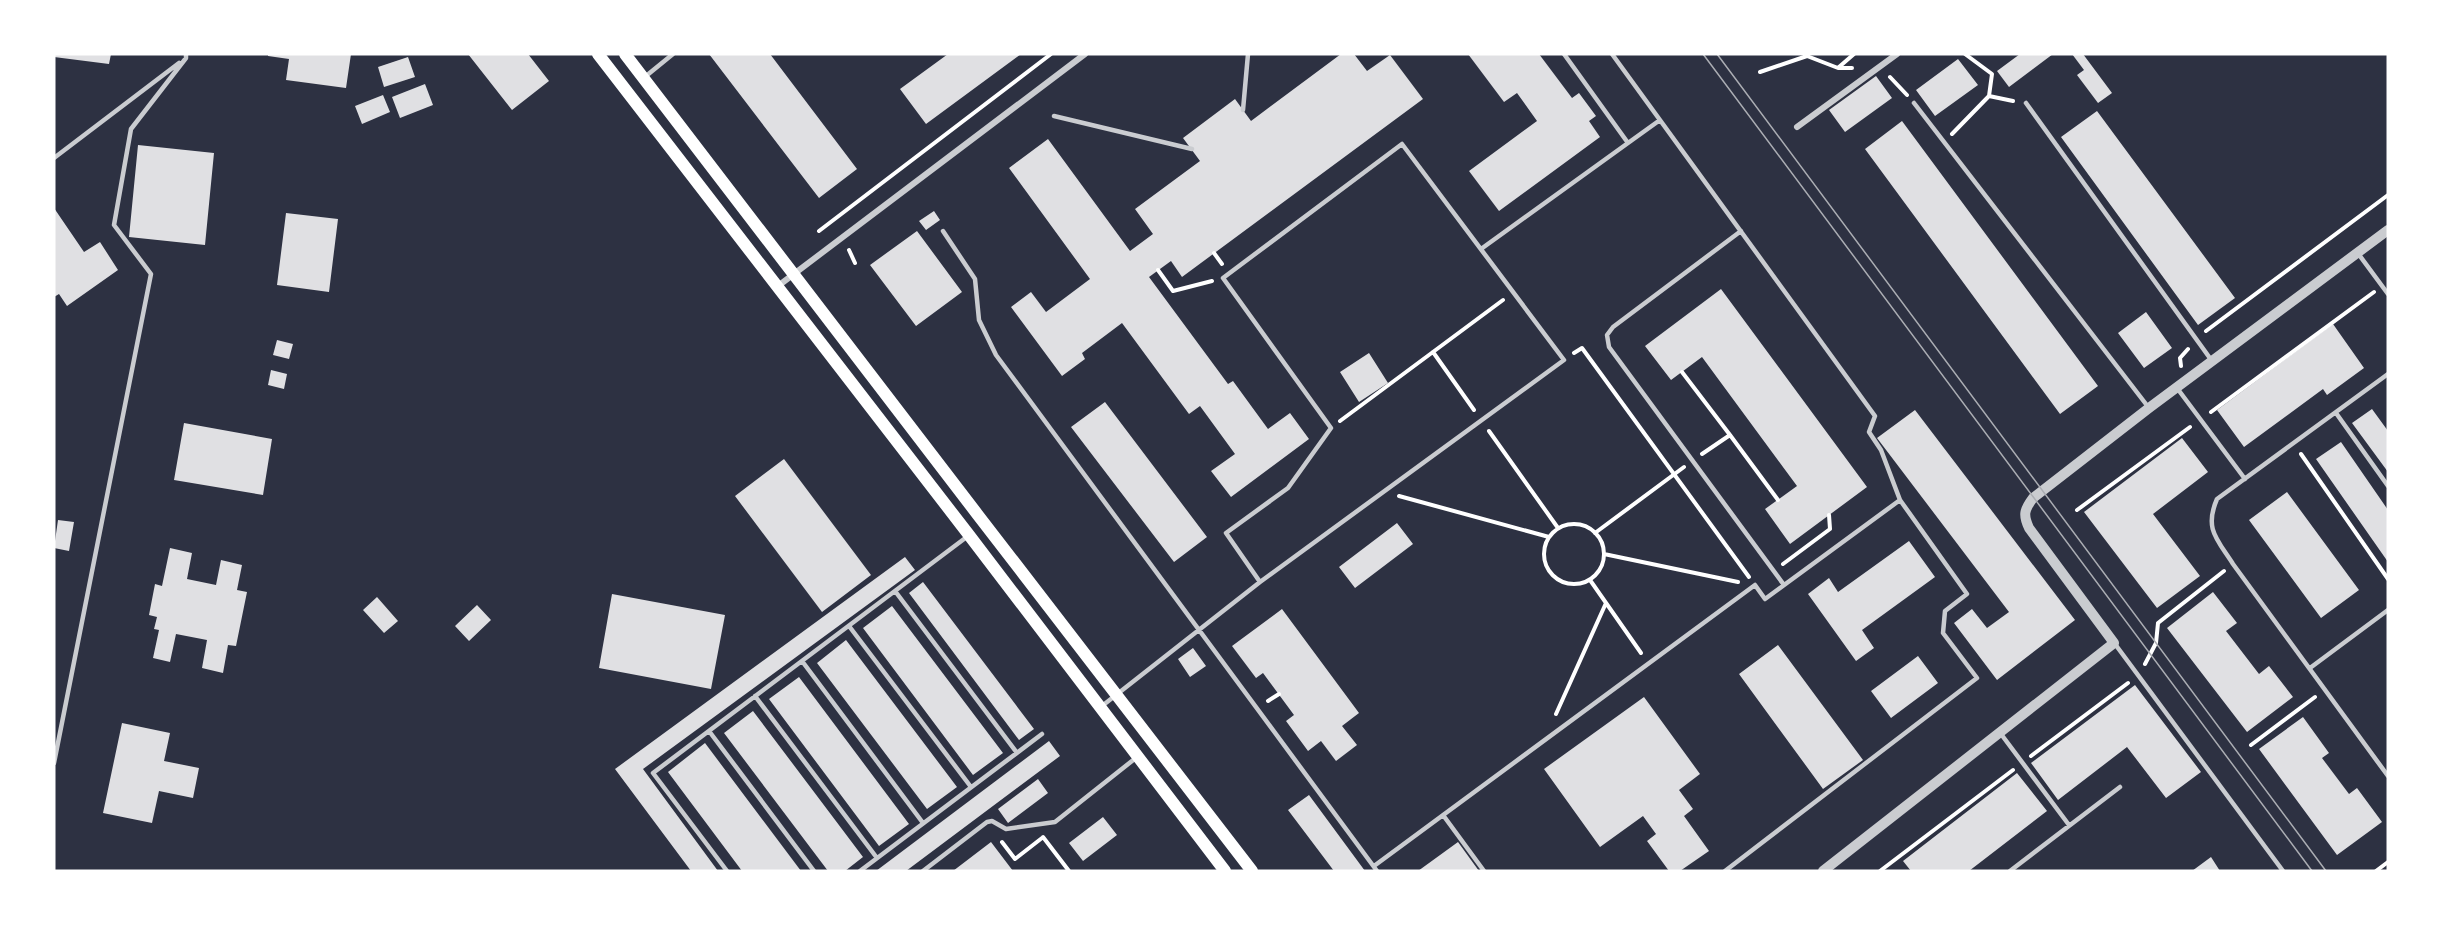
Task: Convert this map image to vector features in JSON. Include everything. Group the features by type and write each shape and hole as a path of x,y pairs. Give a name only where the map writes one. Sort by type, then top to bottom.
{"main road":[{"path":"598,54 1225,871"},
{"path":"625,54 1252,871"}],"street":[{"path":"777,287 1085,54"},
{"path":"1797,127 1897,54"},
{"path":"1823,871 2001,734 2114,643 2029,528 2025,510 2033,498 2149,408 2388,230"}],"lane":[{"path":"644,78 674,54"},
{"path":"1243,110 1248,54"},
{"path":"1563,54 1628,143"},
{"path":"1612,54 1875,416 1869,432 1881,450 1900,500 1967,594 1946,611 1943,633 1977,678 1725,871"},
{"path":"54,158 186,56"},
{"path":"54,763 151,274 114,225 131,129 186,56"},
{"path":"1914,103 2149,408"},
{"path":"2026,103 2212,361"},
{"path":"1053,116 1192,149"},
{"path":"1481,249 1660,120"},
{"path":"1100,708 1260,582 1564,360 1402,144 1223,278 1330,428 1288,488 1226,534 1260,582"},
{"path":"943,231 975,279 979,320 996,355 1376,869 1443,815 1755,585 1765,599 1900,500"},
{"path":"1741,231 1612,327 1607,335 1609,347 1784,585"},
{"path":"2357,252 2388,294"},
{"path":"2388,374 2217,499 2210,515 2213,533 2233,564 2388,776"},
{"path":"2177,388 2245,479"},
{"path":"2336,413 2388,486"},
{"path":"727,871 653,773 969,535"},
{"path":"895,591 1017,753"},
{"path":"2310,668 2388,610"},
{"path":"849,626 971,788"},
{"path":"2114,643 2283,871"},
{"path":"802,661 923,823"},
{"path":"755,696 877,858"},
{"path":"709,731 814,871"},
{"path":"860,871 1042,734"},
{"path":"2001,734 2069,825"},
{"path":"923,871 987,822 992,821 1006,829 1055,822 1137,757"},
{"path":"2010,871 2121,787"},
{"path":"1443,815 1484,871"}],"path":[{"path":"819,231 1051,54"},
{"path":"1838,68 1854,54"},
{"path":"1945,141 1989,96 1992,74 1965,54"},
{"path":"1760,72 1807,56 1838,68 1878,67 1901,86 1914,103"},
{"path":"1989,96 2026,103"},
{"path":"2180,358 2196,338 2388,195"},
{"path":"1158,270 1173,291 1223,278"},
{"path":"2077,510 2382,286"},
{"path":"1330,428 1513,292"},
{"path":"1564,360 1582,348 1755,585"},
{"path":"1432,352 1558,528"},
{"path":"1682,372 1730,435"},
{"path":"2293,444 2388,579"},
{"path":"1383,492 1549,537"},
{"path":"1773,571 1830,529 1829,515"},
{"path":"1579,524 1587,527 1601,542 1604,554 1600,568 1590,580 1572,584 1563,582 1552,575 1545,563 1544,556 1549,537 1558,528 1568,525 1579,524"},
{"path":"1604,554 1755,585"},
{"path":"1880,871 2138,675 2156,643 2158,623 2233,564"},
{"path":"1590,580 1648,664"},
{"path":"1544,741 1606,603"},
{"path":"2251,745 2326,689"},
{"path":"1043,837 1069,871"},
{"path":"2376,871 2388,862"}],"building":[{"path":"54,54 111,54 109,64 54,57"},
{"path":"268,54 351,54 346,88 286,80 289,59 268,56"},
{"path":"468,54 528,54 549,81 512,110"},
{"path":"709,54 770,54 857,169 819,198"},
{"path":"948,54 1021,54 926,124 900,89"},
{"path":"1341,54 1354,54 1367,71 1390,55 1423,99 1182,277 1171,261 1149,277 1228,384 1233,381 1268,429 1290,413 1309,439 1231,497 1211,471 1235,454 1200,406 1189,414 1122,323 1082,353 1085,359 1062,376 1011,307 1031,292 1046,312 1090,279 1009,168 1048,139 1130,251 1153,234 1135,209 1200,161 1183,138 1235,99 1251,121"},
{"path":"1468,54 1539,54 1572,98 1579,93 1596,116 1589,121 1600,137 1499,211 1469,171 1537,121 1517,93 1504,102"},
{"path":"2020,54 2053,54 2009,87 1997,71"},
{"path":"2072,54 2083,54 2112,93 2098,103 2077,75 2084,70"},
{"path":"408,57 415,77 384,87 378,67"},
{"path":"1958,59 1978,85 1935,116 1916,90"},
{"path":"1876,76 1892,98 1845,132 1829,110"},
{"path":"425,84 433,105 400,118 392,97"},
{"path":"383,95 390,112 362,124 355,106"},
{"path":"2097,111 2235,298 2198,325 2061,137"},
{"path":"1902,121 2098,386 2060,414 1865,149"},
{"path":"138,145 214,153 205,245 129,237"},
{"path":"54,208 84,252 100,242 118,270 67,306 59,294 54,297"},
{"path":"934,211 940,220 926,230 919,221"},
{"path":"286,213 338,219 329,292 277,285"},
{"path":"917,231 962,292 916,326 870,265"},
{"path":"1721,289 1867,487 1790,544 1765,509 1797,486 1702,357 1671,380 1645,346"},
{"path":"2146,312 2172,348 2144,368 2118,333"},
{"path":"2333,324 2364,368 2327,395 2323,389 2244,447 2217,410"},
{"path":"277,340 293,344 289,359 273,355"},
{"path":"1369,353 1388,383 1359,402 1340,372"},
{"path":"271,370 287,374 284,389 268,385"},
{"path":"1105,402 1207,537 1174,562 1071,427"},
{"path":"2372,409 2388,431 2388,472 2352,423"},
{"path":"1915,410 2075,620 1997,680 1954,623 1972,609 1987,628 2009,612 1877,438"},
{"path":"184,423 272,439 263,495 174,480"},
{"path":"2182,438 2208,472 2153,514 2200,576 2157,608 2084,512"},
{"path":"2341,442 2388,510 2388,562 2316,459"},
{"path":"784,459 871,575 822,612 735,496"},
{"path":"2287,492 2359,590 2321,618 2249,520"},
{"path":"58,520 74,522 69,551 54,548"},
{"path":"1397,523 1413,544 1355,588 1339,567"},
{"path":"1909,541 1935,577 1862,630 1874,648 1856,661 1808,594 1829,578 1838,592"},
{"path":"170,548 192,553 187,579 216,585 221,560 242,565 237,590 247,592 236,646 228,645 223,673 202,668 207,640 176,634 170,662 153,658 159,630 154,629 157,617 149,615 155,584 162,586"},
{"path":"905,557 915,570 643,769 718,871 691,871 615,769"},
{"path":"923,582 1034,729 1019,740 909,593"},
{"path":"2213,592 2237,623 2226,631 2259,674 2269,666 2293,697 2247,732 2167,628"},
{"path":"612,594 725,615 711,689 599,668"},
{"path":"377,597 398,621 384,633 363,610"},
{"path":"477,605 491,620 469,641 455,626"},
{"path":"892,606 1003,753 973,775 863,628"},
{"path":"1282,609 1359,713 1342,726 1357,745 1336,761 1321,741 1308,751 1286,721 1294,715 1263,673 1256,678 1232,646"},
{"path":"846,640 957,787 927,809 817,663"},
{"path":"1778,645 1863,760 1823,789 1739,674"},
{"path":"1193,648 1206,666 1190,677 1178,659"},
{"path":"1918,656 1938,683 1891,718 1871,691"},
{"path":"799,677 909,824 879,846 769,699"},
{"path":"2135,685 2201,772 2166,798 2127,747 2058,800 2031,763"},
{"path":"1644,697 1700,774 1679,790 1693,809 1684,816 1709,851 1680,871 1669,871 1647,841 1656,834 1643,816 1600,847 1544,769"},
{"path":"753,711 863,857 845,871 828,871 724,733"},
{"path":"2303,717 2329,753 2322,758 2349,794 2357,788 2382,822 2337,855 2259,749"},
{"path":"122,723 170,733 164,761 199,768 193,798 159,791 152,823 103,813"},
{"path":"1049,741 1060,756 906,871 876,871"},
{"path":"705,743 801,871 742,871 668,772"},
{"path":"2017,773 2047,811 1969,871 1911,871 1903,861"},
{"path":"1038,779 1048,793 1008,823 998,809"},
{"path":"1309,795 1365,871 1334,871 1288,810"},
{"path":"1103,817 1117,835 1083,861 1069,843"},
{"path":"991,842 1013,871 953,871"},
{"path":"1458,842 1479,871 1418,871"},
{"path":"2211,857 2220,871 2192,871"}],"tram line":[{"path":"1703,54 2312,871"},
{"path":"1717,54 2326,871"}]}
